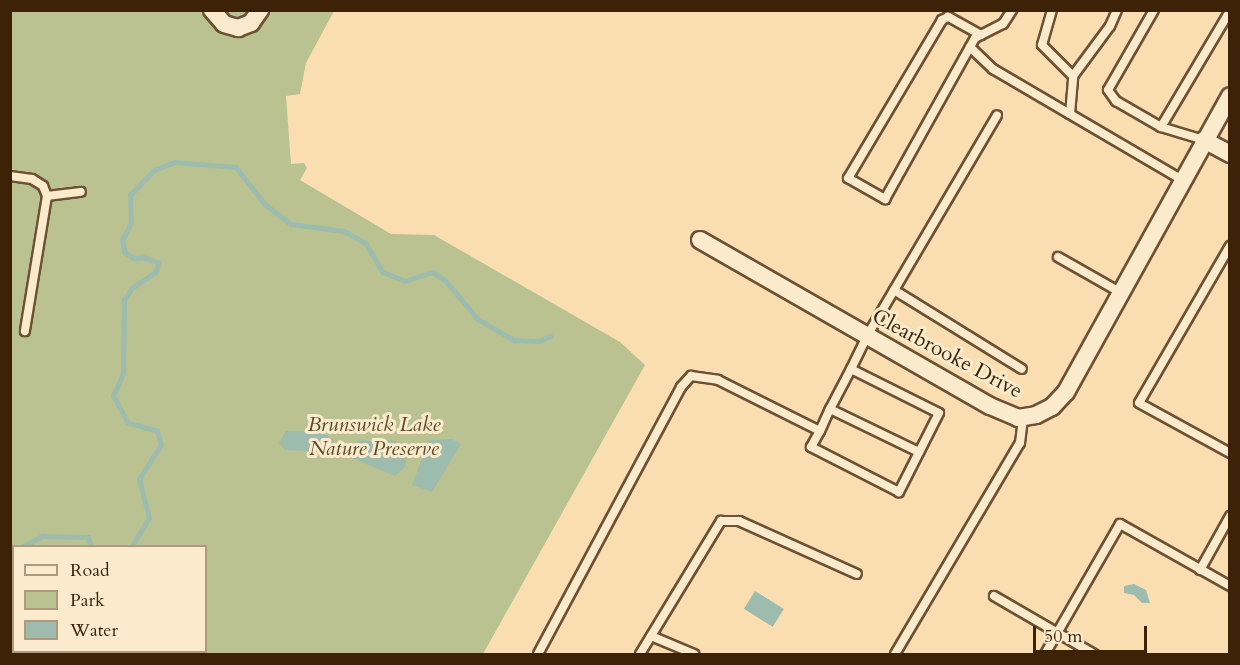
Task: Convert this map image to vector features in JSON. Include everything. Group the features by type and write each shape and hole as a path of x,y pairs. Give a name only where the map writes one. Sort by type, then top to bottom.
{"street":[{"path":"212,10 224,24 238,28 251,23 260,10"},
{"name":"Clearbrooke Drive","path":"700,240 990,406 1023,417 1052,407 1066,392 1123,294 1182,180 1230,96"},
{"path":"1204,140 1230,154"}],"lane":[{"path":"981,35 948,17 942,20 848,178 885,199 970,47 981,35 1003,24 1012,10"},
{"path":"1052,10 1041,45 1073,76"},
{"path":"1070,114 1073,76 1110,26 1117,10"},
{"path":"1154,10 1108,90 1116,101 1161,127 1204,140"},
{"path":"1161,127 1221,21 1228,21 1230,11"},
{"path":"970,47 993,69 1182,180"},
{"path":"851,369 939,413 898,492 811,447 867,336 997,115"},
{"path":"10,176 32,179 43,186 47,196 25,331"},
{"path":"47,196 81,192"},
{"path":"1230,246 1139,403 1230,453"},
{"path":"1058,257 1123,294"},
{"path":"894,290 1022,369"},
{"path":"538,654 681,387 691,376 718,380 820,431"},
{"path":"830,409 920,452"},
{"path":"896,654 1020,443 1023,417"},
{"path":"1200,570 1230,516"},
{"path":"640,654 711,532 729,518 857,574"},
{"path":"1045,654 1120,524 1230,586"},
{"path":"994,596 1094,654"},
{"path":"651,636 693,654"}],"green space":[{"name":"Brunswick Lake Nature Preserve","path":"10,11 334,11 306,63 300,94 286,96 291,164 304,163 307,168 300,180 391,234 434,235 620,342 645,365 483,654 11,654"}],"water":[{"path":"286,431 321,432 334,440 329,452 285,450 279,443"},
{"path":"452,439 461,444 432,492 412,485 429,440"},
{"path":"391,440 408,447 405,467 395,476 352,458 348,452 357,441"},
{"path":"1134,584 1146,590 1150,603 1142,603 1134,595 1124,593 1124,586"},
{"path":"755,591 784,609 773,627 744,609"}],"waterway":[{"path":"133,545 149,518 139,479 161,445 157,431 128,423 113,396 123,374 124,300 132,288 156,272 158,263 144,258 134,259 125,253 122,240 131,223 130,195 154,170 175,162 236,167 265,204 291,224 344,231 366,243 383,272 405,281 433,272 446,281 478,319 514,340 539,341 550,336"},
{"path":"26,545 42,536 88,537 92,545"}]}
